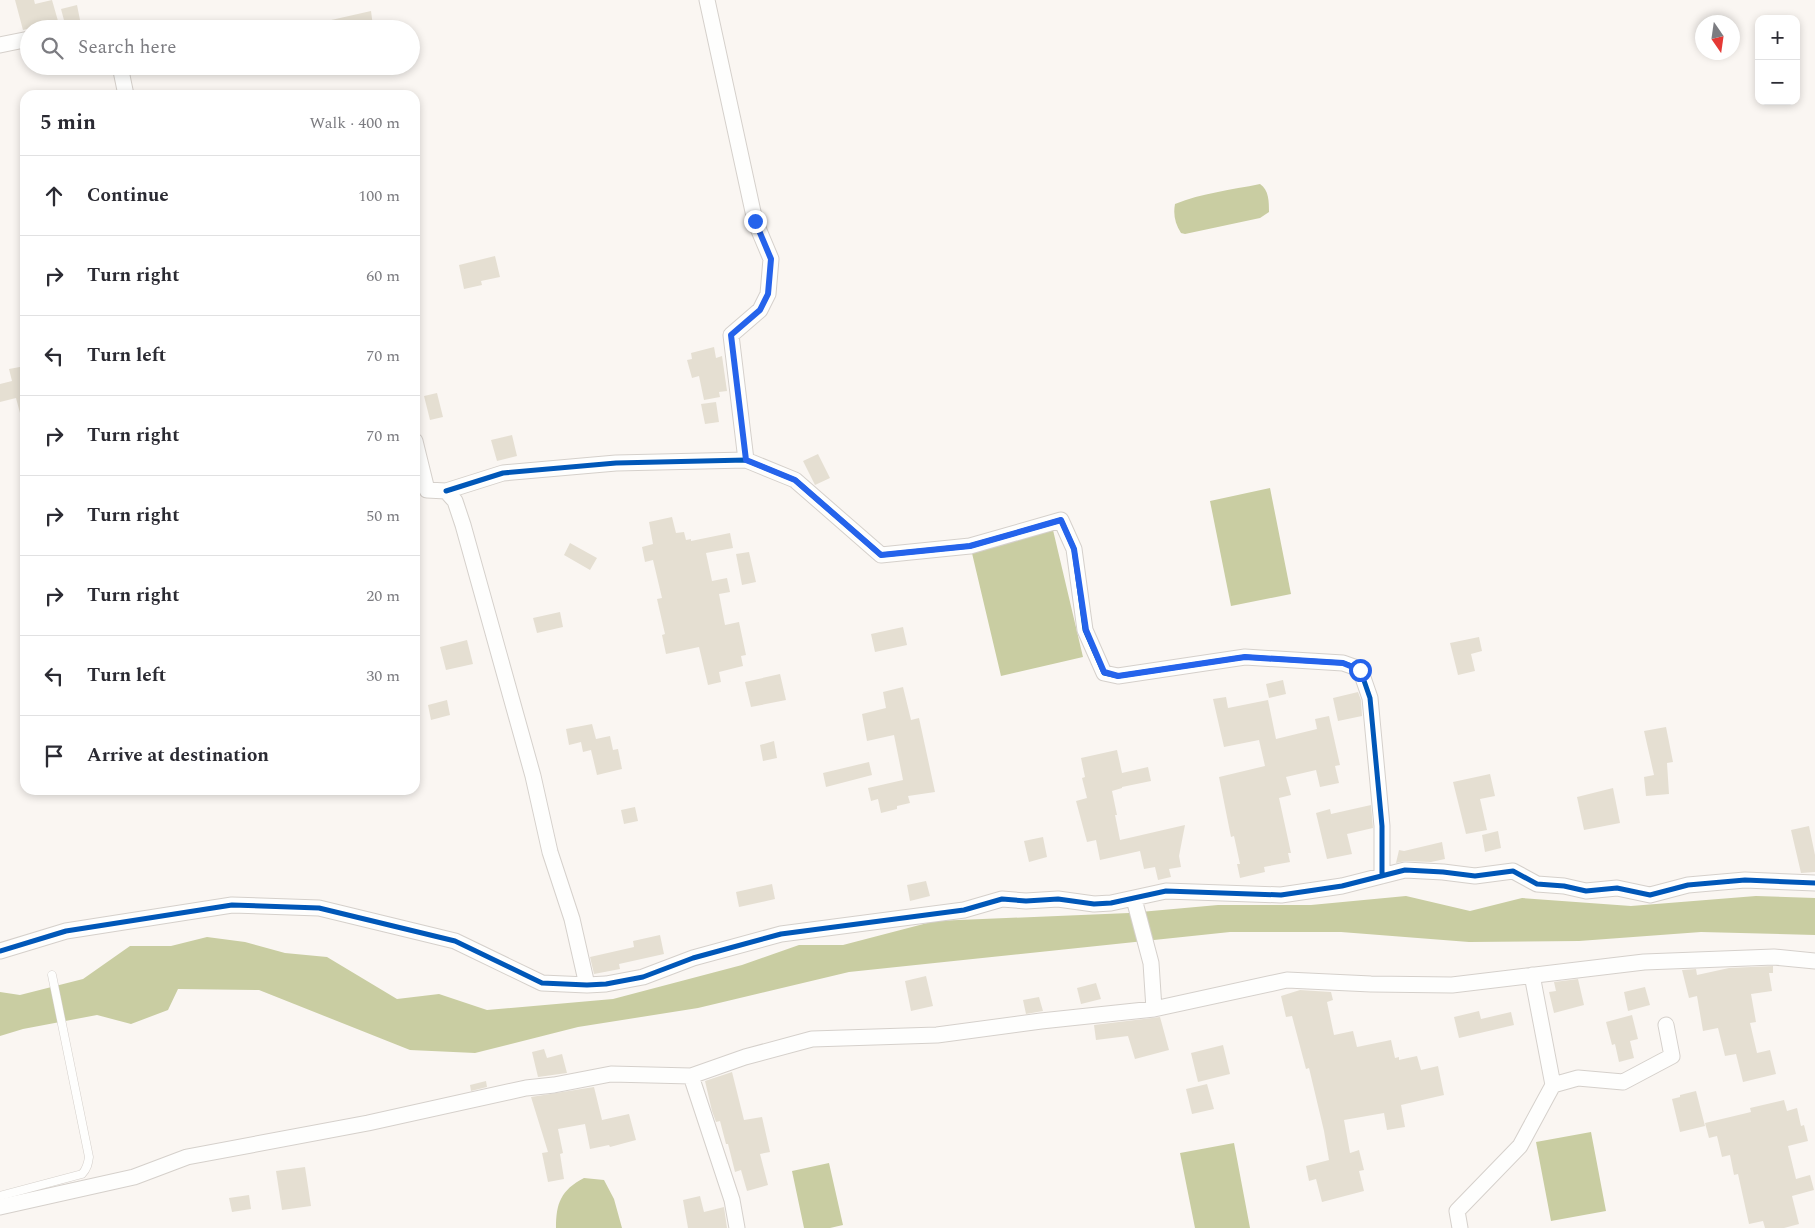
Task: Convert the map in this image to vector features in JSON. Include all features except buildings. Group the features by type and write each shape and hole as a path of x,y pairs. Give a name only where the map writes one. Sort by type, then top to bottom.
{"street":[{"path":"707,0 755,221 771,259 768,294 760,310 731,335 746,460"},
{"path":"0,45 20,42"},
{"path":"122,75 125,90"},
{"path":"420,461 427,490 446,491 503,473 616,463 746,460 795,480 881,555 970,546 1061,520 1074,549 1086,630 1104,672 1118,676 1245,657 1343,663 1360,670 1370,698 1382,826 1382,876"},
{"path":"446,491 455,501 463,525 532,776 550,852 572,919 587,985"},
{"path":"0,951 66,931 232,905 318,908 455,940 542,983 587,985 606,984 643,977 693,958 781,934 964,910 1002,899 1026,901 1058,900 1094,904 1135,901 1166,891 1281,895 1342,886 1406,870 1475,876 1513,871 1537,884 1564,886 1586,891 1617,888 1650,895 1688,885 1745,880 1815,883"},
{"path":"1135,901 1151,963 1154,1009"},
{"path":"0,1207 134,1176 187,1157 368,1123 526,1088 554,1085 611,1074 691,1076 745,1057 812,1039 937,1035 1041,1021 1154,1009 1287,980 1452,985 1644,962 1774,957 1815,961"},
{"path":"1460,1228 1457,1211 1520,1146 1553,1085 1532,975"},
{"path":"1553,1085 1578,1078 1623,1082 1672,1056 1666,1025"},
{"path":"691,1076 732,1200 737,1228"}],"lane":[{"path":"0,1196 82,1174 86,1170 89,1157 52,975"}],"shaded area":[{"path":"1260,184 1267,193 1269,212 1260,218 1185,234 1179,230 1175,219 1175,204 1206,194"},
{"path":"1270,488 1291,594 1231,606 1210,501"},
{"path":"1053,530 1083,657 1001,676 971,549"},
{"path":"1406,896 1470,911 1522,898 1631,906 1756,896 1815,898 1815,935 1701,932 1579,941 1469,942 1341,932 1230,932 849,972 698,1008 578,1027 475,1053 410,1050 259,990 178,989 168,1010 131,1024 97,1015 23,1029 0,1036 0,992 20,995 83,979 130,946 171,946 207,937 245,942 285,953 327,957 397,999 439,994 487,1010 613,999 742,965 799,945 843,945 935,921 1129,913 1218,905 1311,905"},
{"path":"1591,1132 1606,1211 1551,1221 1536,1142"},
{"path":"1234,1143 1250,1228 1195,1228 1180,1153"},
{"path":"829,1163 843,1225 830,1228 804,1228 792,1171"},
{"path":"584,1178 604,1180 614,1199 622,1228 556,1228 557,1211 561,1198 570,1187"}],"cycle path":[{"path":"446,491 503,473 616,463 746,460 795,480 881,555 970,546 1061,520 1074,549 1085,630 1104,673 1118,676 1245,657 1343,663 1360,669 1370,698 1382,826 1382,876"},
{"path":"0,951 66,931 232,905 319,908 455,941 542,983 587,985 606,984 643,977 693,958 781,934 964,910 1002,899 1026,901 1058,899 1094,904 1111,903 1166,891 1281,895 1342,886 1405,870 1475,876 1513,871 1537,884 1564,886 1586,891 1617,888 1650,895 1688,885 1745,880 1815,883"}],"route":[{"path":"755,221 771,259 768,294 760,310 731,335 731,350 746,460 795,480 881,555 970,546 1061,520 1074,549 1086,630 1104,672 1118,676 1188,664 1245,657 1343,663 1360,670"}]}
